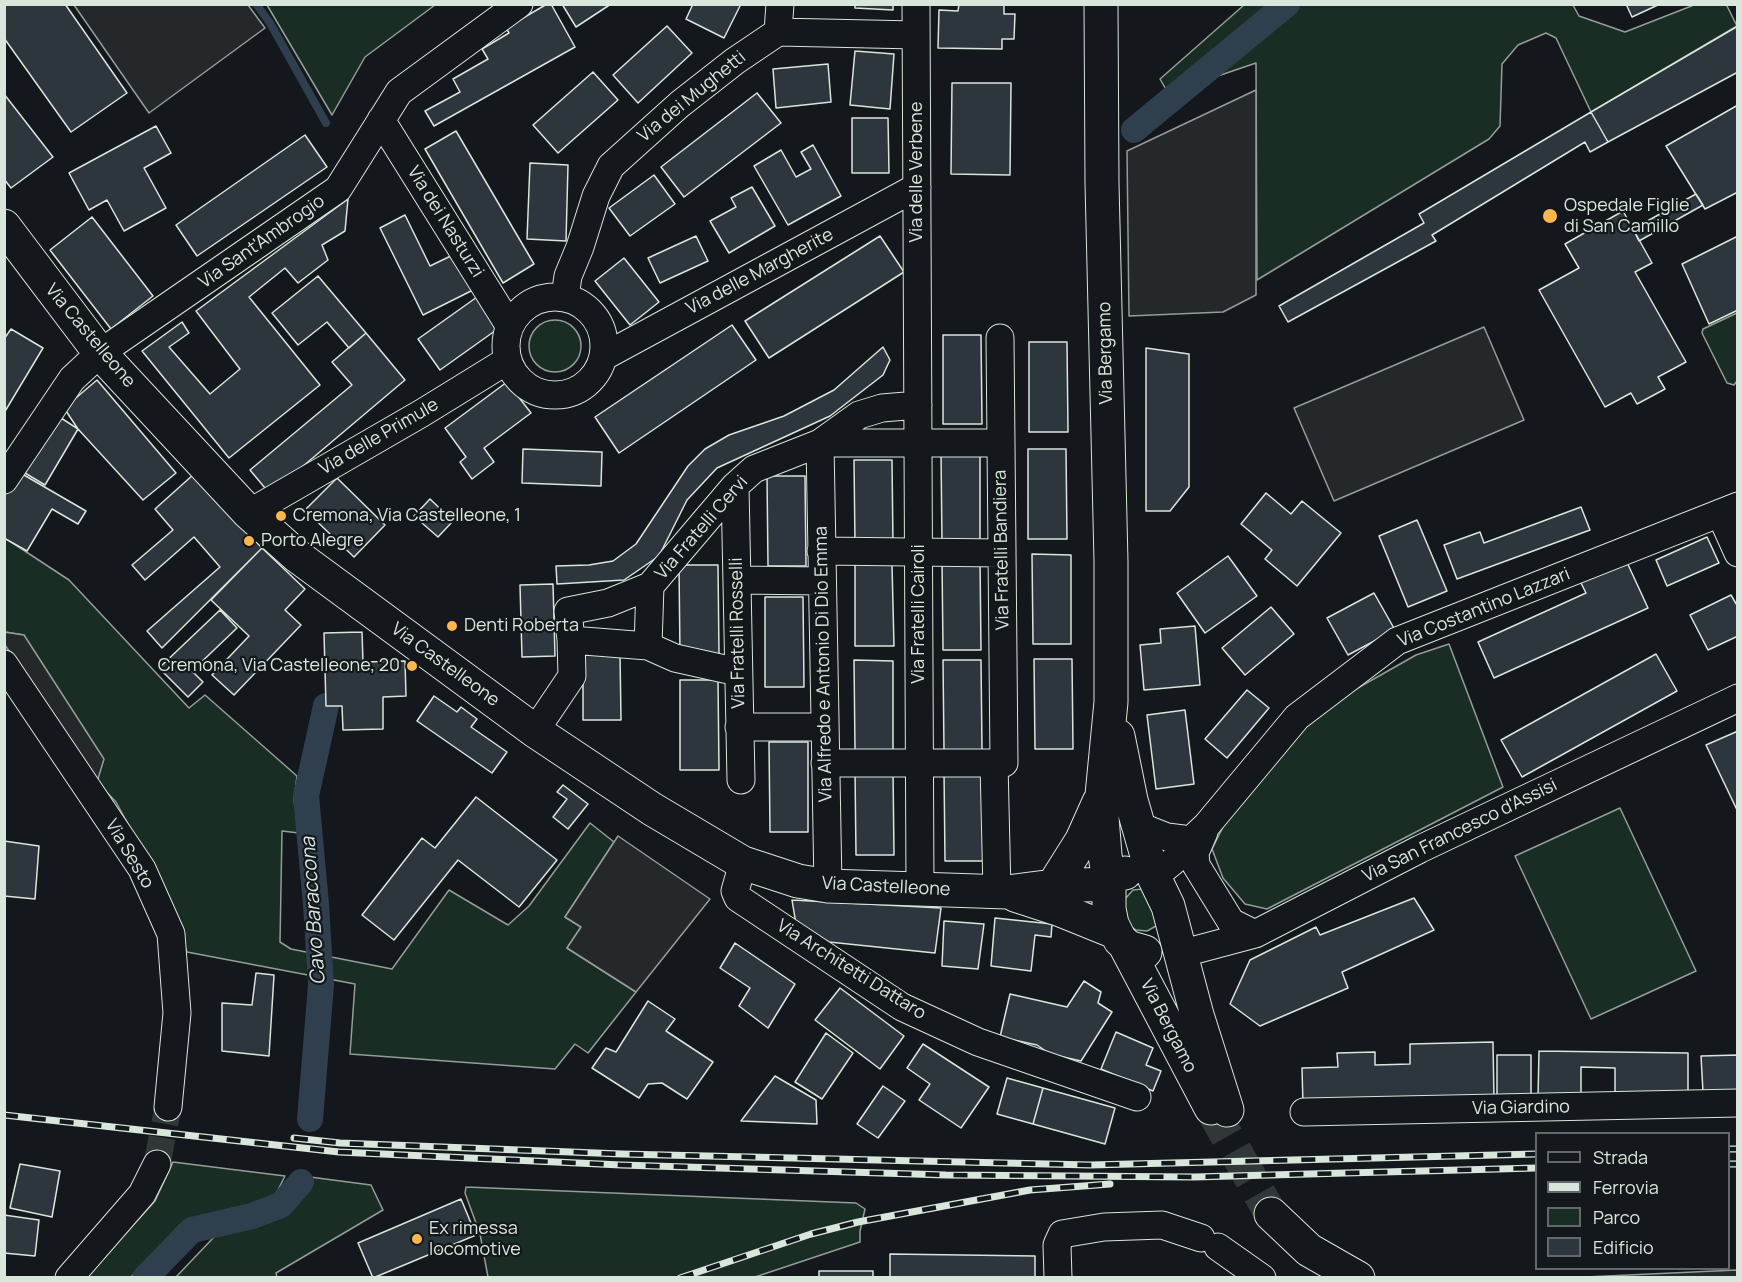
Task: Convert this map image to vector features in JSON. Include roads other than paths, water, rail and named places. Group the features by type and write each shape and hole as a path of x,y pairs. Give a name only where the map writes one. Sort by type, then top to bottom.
{"main road":[{"name":"Via Bergamo","path":"1101,4 1102,183 1111,561 1111,702 1102,795 1109,883"},
{"name":"Via Castelleone","path":"4,226 100,353 249,513 297,556 535,731 652,809 743,863 798,881 828,886 1002,892 1109,883"},
{"name":"Via Bergamo","path":"1111,702 1131,800 1154,874"},
{"name":"Via Bergamo","path":"1053,886 1082,840 1102,795"},
{"path":"1131,871 1154,874 1164,896 1171,922 1139,945 1122,942 1109,909 1109,883 1116,875 1131,871"},
{"name":"Via Castelleone","path":"1002,892 1058,909 1143,952 1180,954"},
{"name":"Via Bergamo","path":"1122,942 1219,1109 1197,1015 1171,922"},
{"path":"1271,1214 1309,1250 1358,1278"}],"street":[{"name":"Via Sant'Ambrogio","path":"4,480 72,379 100,353 338,189 399,92 519,4"},
{"path":"780,4 778,32 916,35"},
{"name":"Via delle Verbene","path":"916,4 917,339"},
{"name":"Via dei Mughetti","path":"565,297 568,276 596,196 611,166 680,104 735,61 778,32"},
{"name":"Via dei Nasturzi","path":"381,120 509,325"},
{"name":"Via delle Margherite","path":"603,357 917,187"},
{"path":"547,296 565,297 586,306 600,323 605,340 603,357 601,367 587,385 567,394 550,396 524,386 510,368 505,346 509,325 523,307 547,296"},
{"name":"Via Fratelli Bandiera","path":"1000,338 1002,553 999,763 1002,892"},
{"name":"Via Fratelli Cairoli","path":"917,339 920,889"},
{"name":"Via delle Primule","path":"249,513 422,413 508,360"},
{"name":"Via Fratelli Cervi","path":"535,731 572,676 568,611 608,603 650,586 735,486 754,469 820,443 859,415 882,408 918,405"},
{"name":"Via Fratelli Cervi","path":"820,443 1001,443"},
{"name":"Via Alfredo e Antonio Di Dio Emma","path":"820,443 828,886"},
{"name":"Via Fratelli Rosselli","path":"735,486 741,780"},
{"path":"1729,510 1737,553"},
{"name":"Via Costantino Lazzari","path":"1154,874 1183,853 1297,717 1397,641 1729,510"},
{"path":"821,551 1002,553"},
{"path":"737,580 822,581"},
{"name":"Via Fratelli Cervi","path":"648,646 650,586"},
{"path":"571,640 648,646 675,658 738,672"},
{"name":"Via Sesto","path":"4,664 142,869 171,934 177,1013 168,1107"},
{"name":"Via San Francesco d'Assisi","path":"1180,954 1255,934 1420,849 1737,698"},
{"path":"739,727 825,726"},
{"path":"825,763 999,763"},
{"path":"1139,826 1167,837 1199,832 1195,853 1196,865 1231,922 1255,934"},
{"name":"Via Architetti Dattaro","path":"743,863 735,891 738,898 902,1006 978,1042 1137,1096"},
{"name":"Via Giardino","path":"1304,1113 1737,1103"},
{"path":"69,1278 142,1194 157,1164"},
{"path":"1058,1278 1057,1245 1062,1234 1104,1227 1162,1225 1210,1243 1262,1278"}],"waterway":[{"path":"256,4 270,23 326,123"},
{"name":"Cavo Baraccona","path":"1134,130 1287,4"},
{"name":"Cavo Baraccona","path":"310,1119 321,985 306,796 326,706"},
{"name":"Cavo Baraccona","path":"145,1278 192,1230 252,1216 281,1205 301,1182"}],"tunnel":[{"path":"157,1164 168,1107"},
{"path":"1211,1108 1271,1214"}],"railway":[{"path":"4,1115 339,1152 621,1165 946,1175 1194,1177 1535,1168"},
{"path":"294,1138 340,1143 622,1154 1090,1165 1535,1154"},
{"path":"1730,1149 1738,1149"},
{"path":"1730,1164 1738,1164"},
{"path":"680,1278 811,1234 858,1222 1030,1190 1110,1184"}],"place":[{"name":"Ospedale Figlie di San Camillo","path":"1550,216"},
{"name":"Cremona, Via Castelleone, 1","path":"281,516"},
{"name":"Porto Alegre","path":"249,541"},
{"name":"Denti Roberta","path":"452,626"},
{"name":"Cremona, Via Castelleone, 20","path":"412,666"},
{"name":"Ex rimessa locomotive","path":"417,1239"}]}
